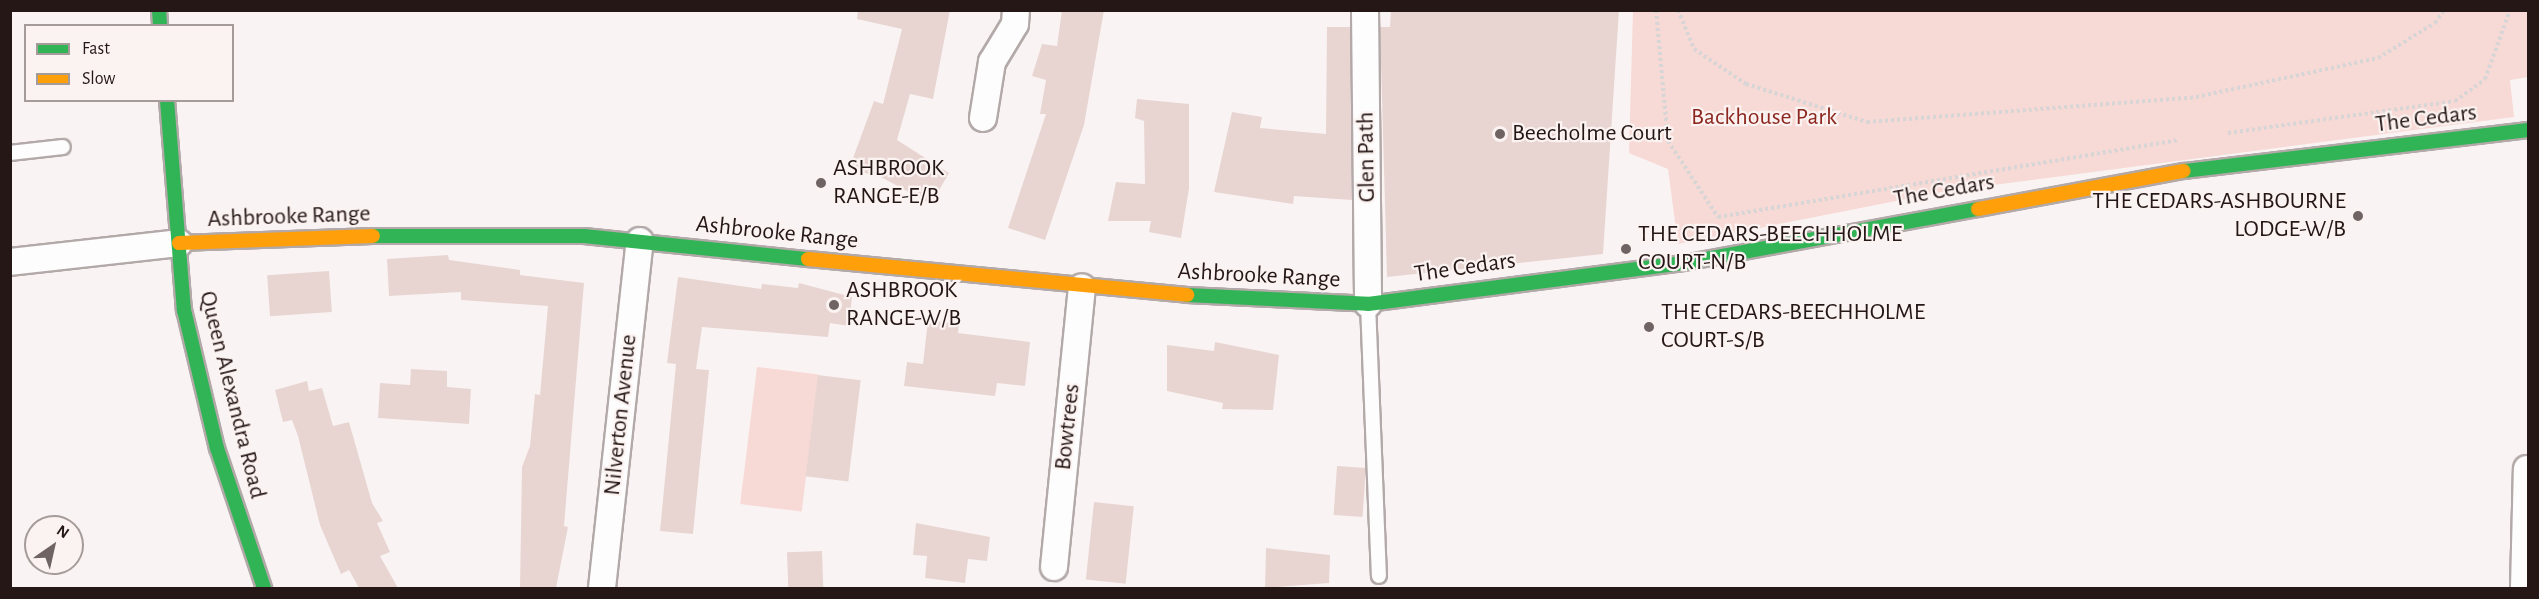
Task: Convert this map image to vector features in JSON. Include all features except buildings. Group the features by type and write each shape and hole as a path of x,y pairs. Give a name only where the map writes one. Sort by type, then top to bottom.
{"street":[{"path":"982,118 992,62 1015,24 1016,10"},
{"name":"Glen Path","path":"1365,10 1368,304"},
{"name":"Queen Alexandra Road","path":"167,102 184,310 217,448 264,588"},
{"name":"The Cedars","path":"1368,304 1683,263 2201,168 2529,130"},
{"name":"Ashbrooke Range","path":"179,243 429,234 640,242 1082,287 1368,304"},
{"name":"Nilverton Avenue","path":"602,588 640,242"},
{"path":"10,262 179,243"},
{"name":"Bowtrees","path":"1054,567 1082,287"},
{"path":"2524,588 2527,469"}],"lane":[{"path":"10,153 63,147"},
{"path":"1368,304 1379,576"}],"path":[{"path":"1656,10 1668,141 1718,217 2183,140"},
{"path":"1678,10 1694,49 1746,84 1867,122 2196,97 2378,58 2435,23 2444,10"},
{"path":"2218,134 2456,101 2486,79 2510,10"}],"green space":[{"name":"Backhouse Park","path":"1633,11 2528,11 2528,77 2510,80 2514,117 1947,191 1678,244 1668,169 1629,153"},
{"path":"757,367 819,375 802,512 740,504"}],"traffic: fast":[{"path":"159,10 160,24"},
{"path":"167,102 184,310 217,448 264,588"},
{"path":"2184,171 2528,130"},
{"path":"1187,295 1368,304 1683,263 1978,209"},
{"path":"373,236 584,236 808,259"}],"traffic: slow":[{"path":"1978,209 2184,171"},
{"path":"179,243 373,236"},
{"path":"808,259 1187,295"}],"place":[{"name":"Beecholme Court","path":"1500,134"},
{"name":"ASHBROOK RANGE-E/B","path":"821,183"},
{"name":"THE CEDARS-ASHBOURNE LODGE-W/B","path":"2358,216"},
{"name":"THE CEDARS-BEECHHOLME COURT-N/B","path":"1626,249"},
{"name":"ASHBROOK RANGE-W/B","path":"834,305"},
{"name":"THE CEDARS-BEECHHOLME COURT-S/B","path":"1649,327"}]}
